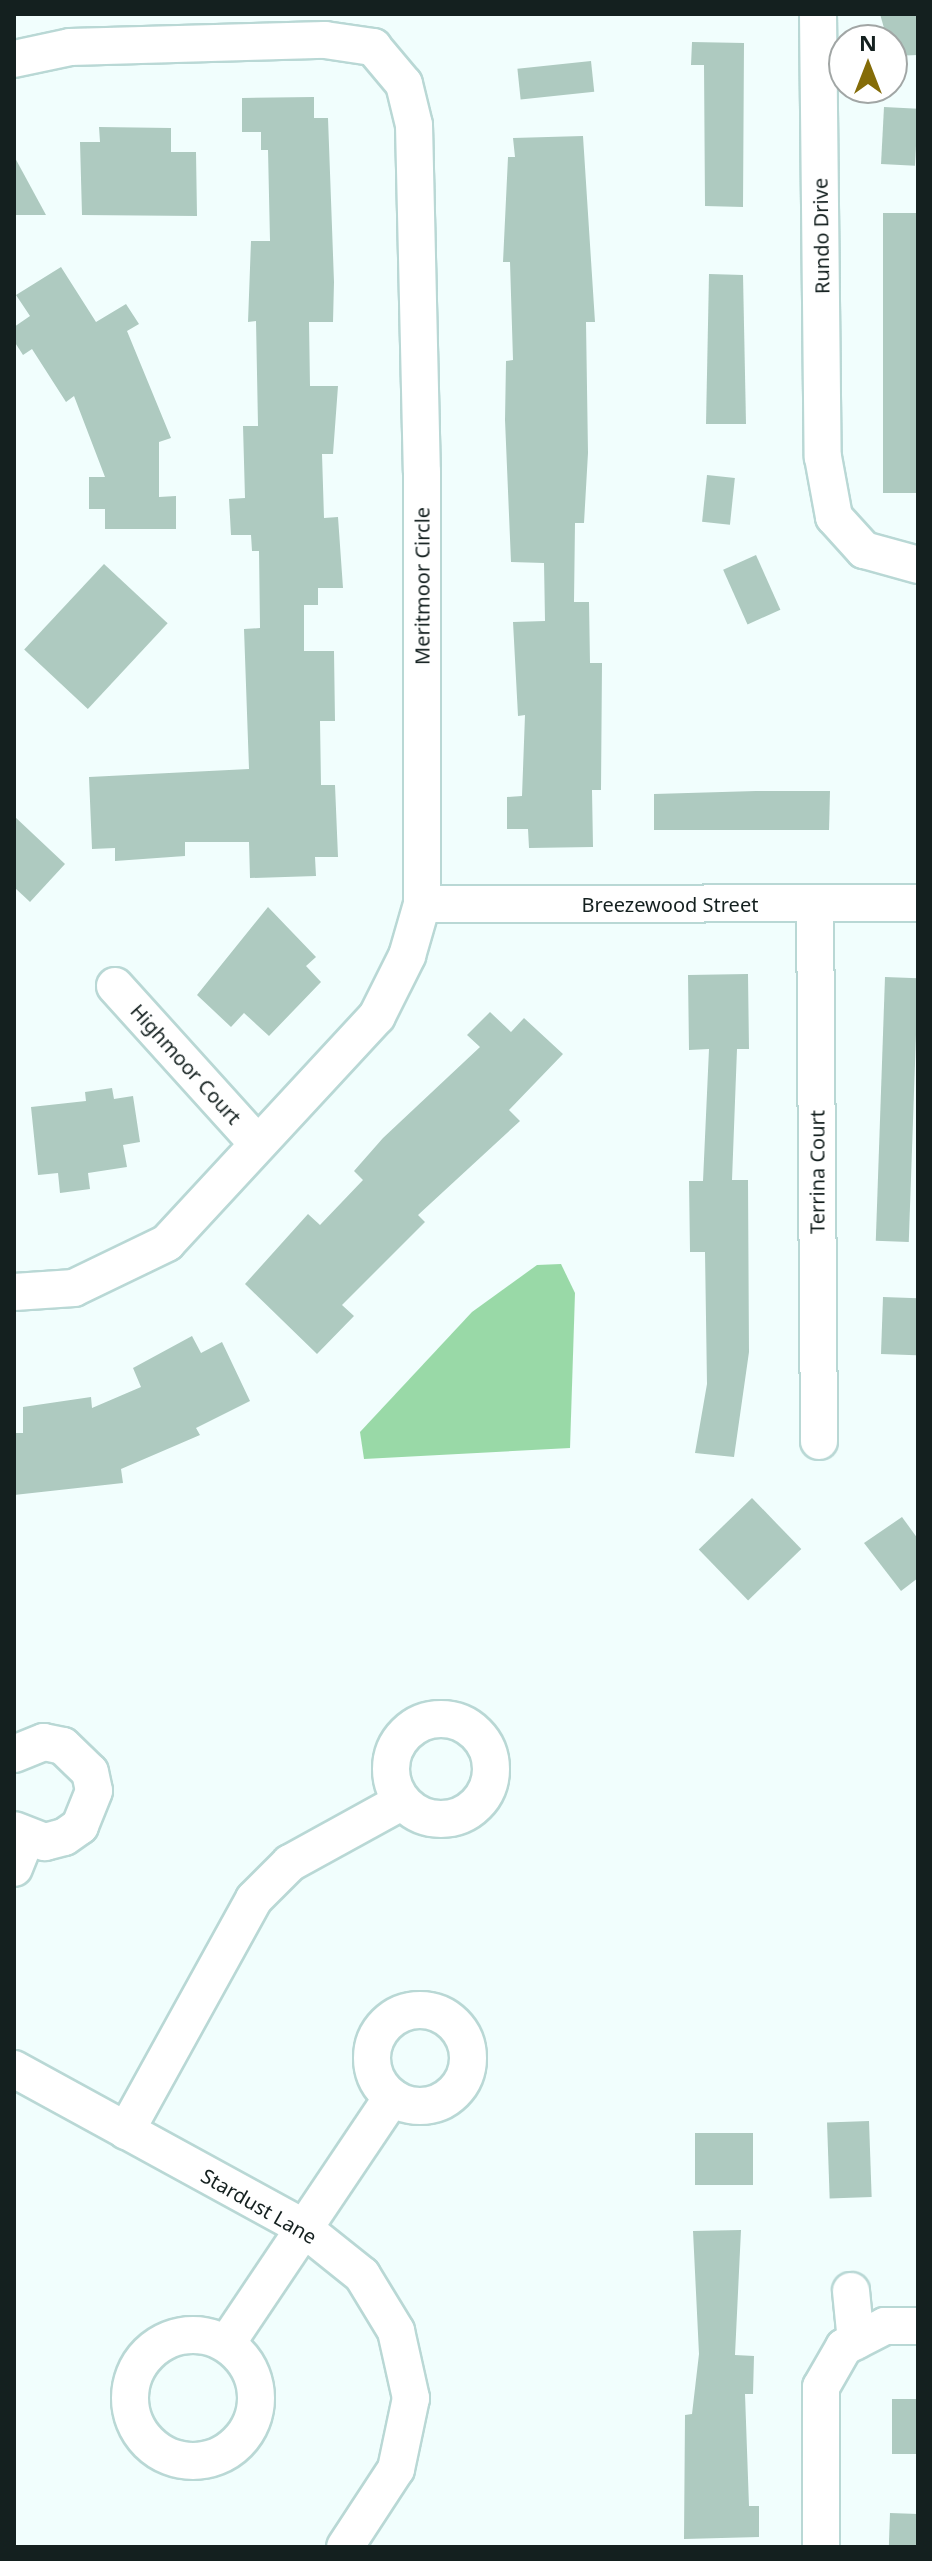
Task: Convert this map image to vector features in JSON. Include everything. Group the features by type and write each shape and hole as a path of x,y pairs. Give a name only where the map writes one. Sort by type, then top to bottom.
{"street":[{"name":"Rundo Drive","path":"818,14 823,457 834,517 864,550 918,565"},
{"name":"Meritmoor Circle","path":"14,59 70,47 325,40 373,47 404,84 414,125 419,314 422,904 377,1016 167,1243 74,1288 14,1292"},
{"name":"Terrina Court","path":"815,903 819,1441"},
{"name":"Breezewood Street","path":"422,904 918,903"},
{"name":"Highmoor Court","path":"115,986 257,1143"},
{"path":"14,1754 44,1742 63,1746 85,1764 94,1791 80,1826 45,1842 18,1846"},
{"path":"126,2131 254,1899 290,1863 401,1802"},
{"name":"Stardust Lane","path":"14,2069 302,2227 362,2275 396,2331 411,2398 396,2469 345,2547"},
{"path":"227,2343 392,2097"},
{"path":"851,2291 856,2341"},
{"path":"821,2547 821,2387 844,2347 885,2326 918,2326"}],"green space":[{"path":"561,1264 575,1293 570,1448 364,1459 360,1432 472,1312 537,1265"}],"building":[{"path":"880,14 918,14 918,55 908,55 908,24 883,24"},
{"path":"692,42 744,43 743,207 705,206 704,65 691,65"},
{"path":"591,61 594,92 521,100 517,69"},
{"path":"314,97 314,118 328,118 334,282 333,322 309,322 310,386 338,386 333,454 322,454 324,518 338,517 343,588 318,588 318,605 304,605 304,651 334,651 335,721 320,721 321,785 335,785 338,857 315,857 316,876 250,878 249,842 185,842 185,856 115,861 115,848 92,849 89,777 249,769 244,629 260,628 259,551 252,551 251,535 231,535 229,499 245,498 243,426 258,426 256,321 248,322 251,241 270,241 268,150 261,150 261,132 242,132 242,98"},
{"path":"884,107 918,109 915,166 881,164"},
{"path":"99,127 171,128 171,152 196,152 197,216 82,215 80,142 100,142"},
{"path":"583,136 595,322 586,322 588,453 584,523 575,523 574,602 589,602 590,663 602,663 601,790 592,790 593,847 529,848 528,829 507,829 507,797 522,796 525,715 518,716 513,622 545,621 544,563 511,562 505,420 506,361 513,360 510,262 503,262 508,157 515,157 513,138"},
{"path":"14,156 46,215 14,215"},
{"path":"883,213 918,213 918,493 883,493"},
{"path":"61,267 96,322 126,304 139,324 127,331 171,438 159,442 159,497 176,496 176,529 105,529 105,509 89,509 89,477 105,477 74,396 66,402 32,349 23,355 14,341 14,327 30,316 16,295"},
{"path":"709,274 743,275 746,424 706,424"},
{"path":"707,475 735,478 730,525 702,522"},
{"path":"756,555 780,610 748,624 723,570"},
{"path":"104,564 168,623 88,709 24,650"},
{"path":"830,791 829,830 654,830 654,794"},
{"path":"14,816 65,864 30,902 14,887"},
{"path":"268,907 316,957 306,966 321,982 269,1036 244,1013 231,1027 197,995"},
{"path":"748,974 749,1049 737,1049 732,1180 748,1180 749,1352 734,1457 695,1453 707,1384 705,1252 690,1252 689,1181 703,1181 709,1049 689,1050 688,975"},
{"path":"885,977 918,978 909,1242 876,1241"},
{"path":"490,1012 511,1032 524,1018 563,1054 509,1110 520,1121 418,1215 425,1222 342,1305 354,1316 317,1354 245,1284 308,1214 320,1225 363,1180 354,1171 383,1138 480,1047 467,1035"},
{"path":"112,1088 114,1099 133,1096 140,1142 123,1145 127,1167 88,1173 90,1189 60,1193 58,1173 38,1175 31,1107 86,1101 85,1092"},
{"path":"883,1297 918,1298 916,1355 881,1354"},
{"path":"192,1336 201,1353 222,1342 250,1401 196,1428 200,1435 121,1469 123,1483 14,1495 14,1433 23,1433 23,1407 91,1397 92,1408 141,1387 133,1368"},
{"path":"752,1498 801,1549 748,1600 699,1549"},
{"path":"902,1517 918,1539 918,1578 901,1591 864,1543"},
{"path":"869,2121 872,2197 830,2198 827,2122"},
{"path":"695,2133 753,2133 753,2185 695,2185"},
{"path":"741,2230 735,2355 754,2356 753,2394 745,2394 749,2506 759,2506 759,2537 684,2539 685,2415 692,2414 699,2354 693,2231"},
{"path":"892,2399 918,2399 918,2454 892,2454"},
{"path":"890,2513 918,2514 917,2547 889,2547"}]}
